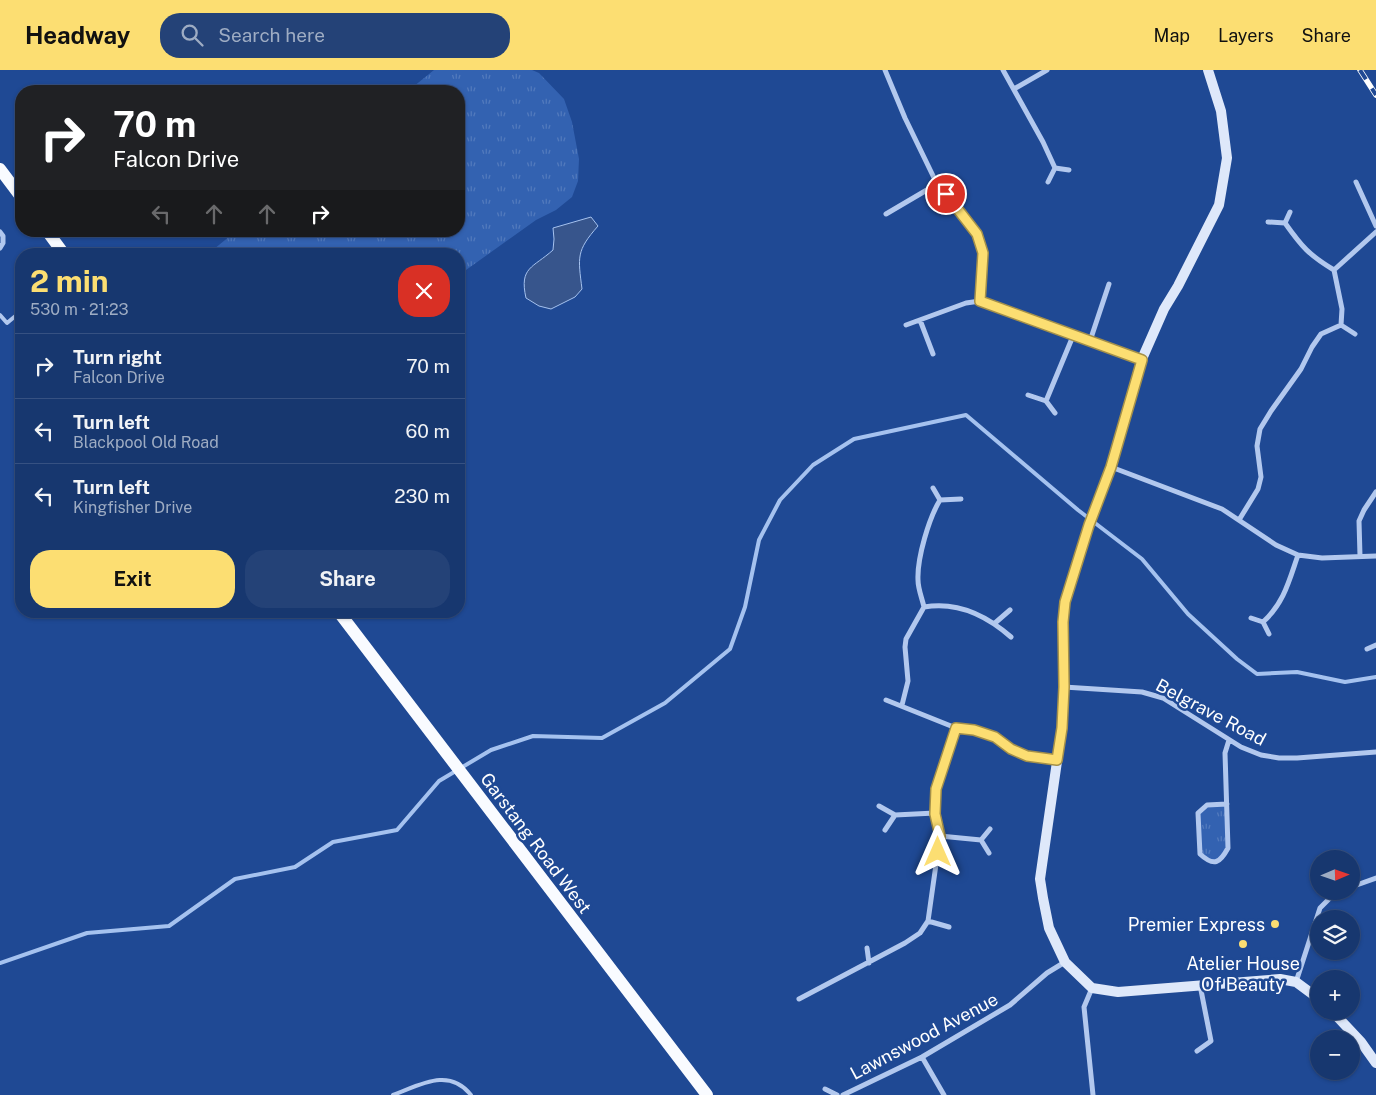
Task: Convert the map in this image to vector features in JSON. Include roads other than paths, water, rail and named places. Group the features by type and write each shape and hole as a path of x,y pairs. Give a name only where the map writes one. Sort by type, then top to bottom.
{"main road":[{"path":"0,169 15,188"},
{"path":"52,237 60,248"},
{"name":"Garstang Road West","path":"343,618 707,1095"}],"street":[{"path":"885,70 905,118 937,184 977,234 983,253 980,301"},
{"path":"1003,70 1055,168"},
{"path":"1014,89 1047,70"},
{"path":"1208,70 1221,111 1227,158 1219,205 1178,286 1164,309 1142,360 1111,467 1091,520 1065,602 1063,622 1064,687 1062,728 1040,879 1049,928 1065,962 1092,988 1118,992 1280,979 1296,982 1310,992"},
{"path":"1055,168 1069,170"},
{"path":"1048,182 1055,168"},
{"path":"1356,182 1376,226"},
{"path":"886,214 937,184"},
{"path":"1285,223 1290,212"},
{"path":"1268,222 1285,223"},
{"path":"1285,223 1302,248 1315,259 1334,270 1342,309 1341,325"},
{"path":"0,232 3,236 3,244 0,248"},
{"path":"1334,270 1376,232"},
{"path":"1090,341 1110,284"},
{"path":"906,325 966,303 980,301 1142,360"},
{"path":"920,320 933,354"},
{"path":"1341,325 1355,334"},
{"path":"1239,520 1258,489 1261,477 1257,446 1260,429 1321,334 1341,325"},
{"path":"1046,401 1073,336"},
{"path":"1028,395 1046,401 1055,413"},
{"path":"1111,467 1222,509 1276,545 1298,555 1322,558 1376,556"},
{"path":"933,488 940,500"},
{"path":"1360,556 1359,521 1376,492"},
{"path":"940,500 961,499"},
{"path":"902,705 908,681 906,639 924,607 918,582 918,568 934,509 940,500"},
{"path":"1263,622 1273,613 1281,601 1298,555"},
{"path":"924,607 936,605 957,606 996,623 1011,637"},
{"path":"996,623 1010,610"},
{"path":"1251,618 1263,622 1269,634"},
{"path":"1367,649 1376,646"},
{"name":"Belgrave Road","path":"1064,687 1151,694 1162,698 1229,740 1260,755 1279,758 1376,752"},
{"path":"886,700 956,728 974,730 995,737 1011,749 1027,756 1057,760"},
{"path":"799,999 905,944 920,933 928,922 940,836 935,814 936,789 956,728"},
{"path":"1226,804 1207,805 1198,813 1200,854 1206,860 1215,862 1222,859 1228,848 1225,753 1229,740"},
{"path":"878,806 895,815 935,814"},
{"path":"885,830 895,815"},
{"path":"981,840 990,829"},
{"path":"940,836 981,840"},
{"path":"981,840 989,853"},
{"path":"1360,884 1376,878"},
{"path":"1296,982 1320,908 1328,900"},
{"path":"928,922 949,927"},
{"path":"867,948 869,963"},
{"name":"Lawnswood Avenue","path":"843,1095 922,1057 1010,1005 1047,973 1065,962"},
{"path":"1197,1051 1211,1040 1200,985"},
{"path":"1092,988 1084,1007 1093,1095"},
{"path":"1340,1020 1361,1042 1376,1063"},
{"path":"922,1057 942,1092"},
{"name":"Lawnswood Avenue","path":"825,1089 837,1095"}],"lane":[{"path":"0,315 7,323 15,316"},
{"path":"393,1095 430,1081 439,1080 463,1085 471,1095"}],"waterway":[{"path":"0,963 87,933 169,926 235,879 295,867 333,842 397,830 439,781 491,750 533,736 602,738 665,703 730,649 745,607 759,540 780,500 813,465 854,439 966,415 1078,510 1142,559 1188,614 1237,659 1257,674 1297,672 1345,682 1376,677"}],"railway":[{"path":"1360,70 1376,95"}],"place":[{"name":"Premier Express","path":"1275,924"},
{"name":"Atelier House Of Beauty","path":"1243,944"}]}
